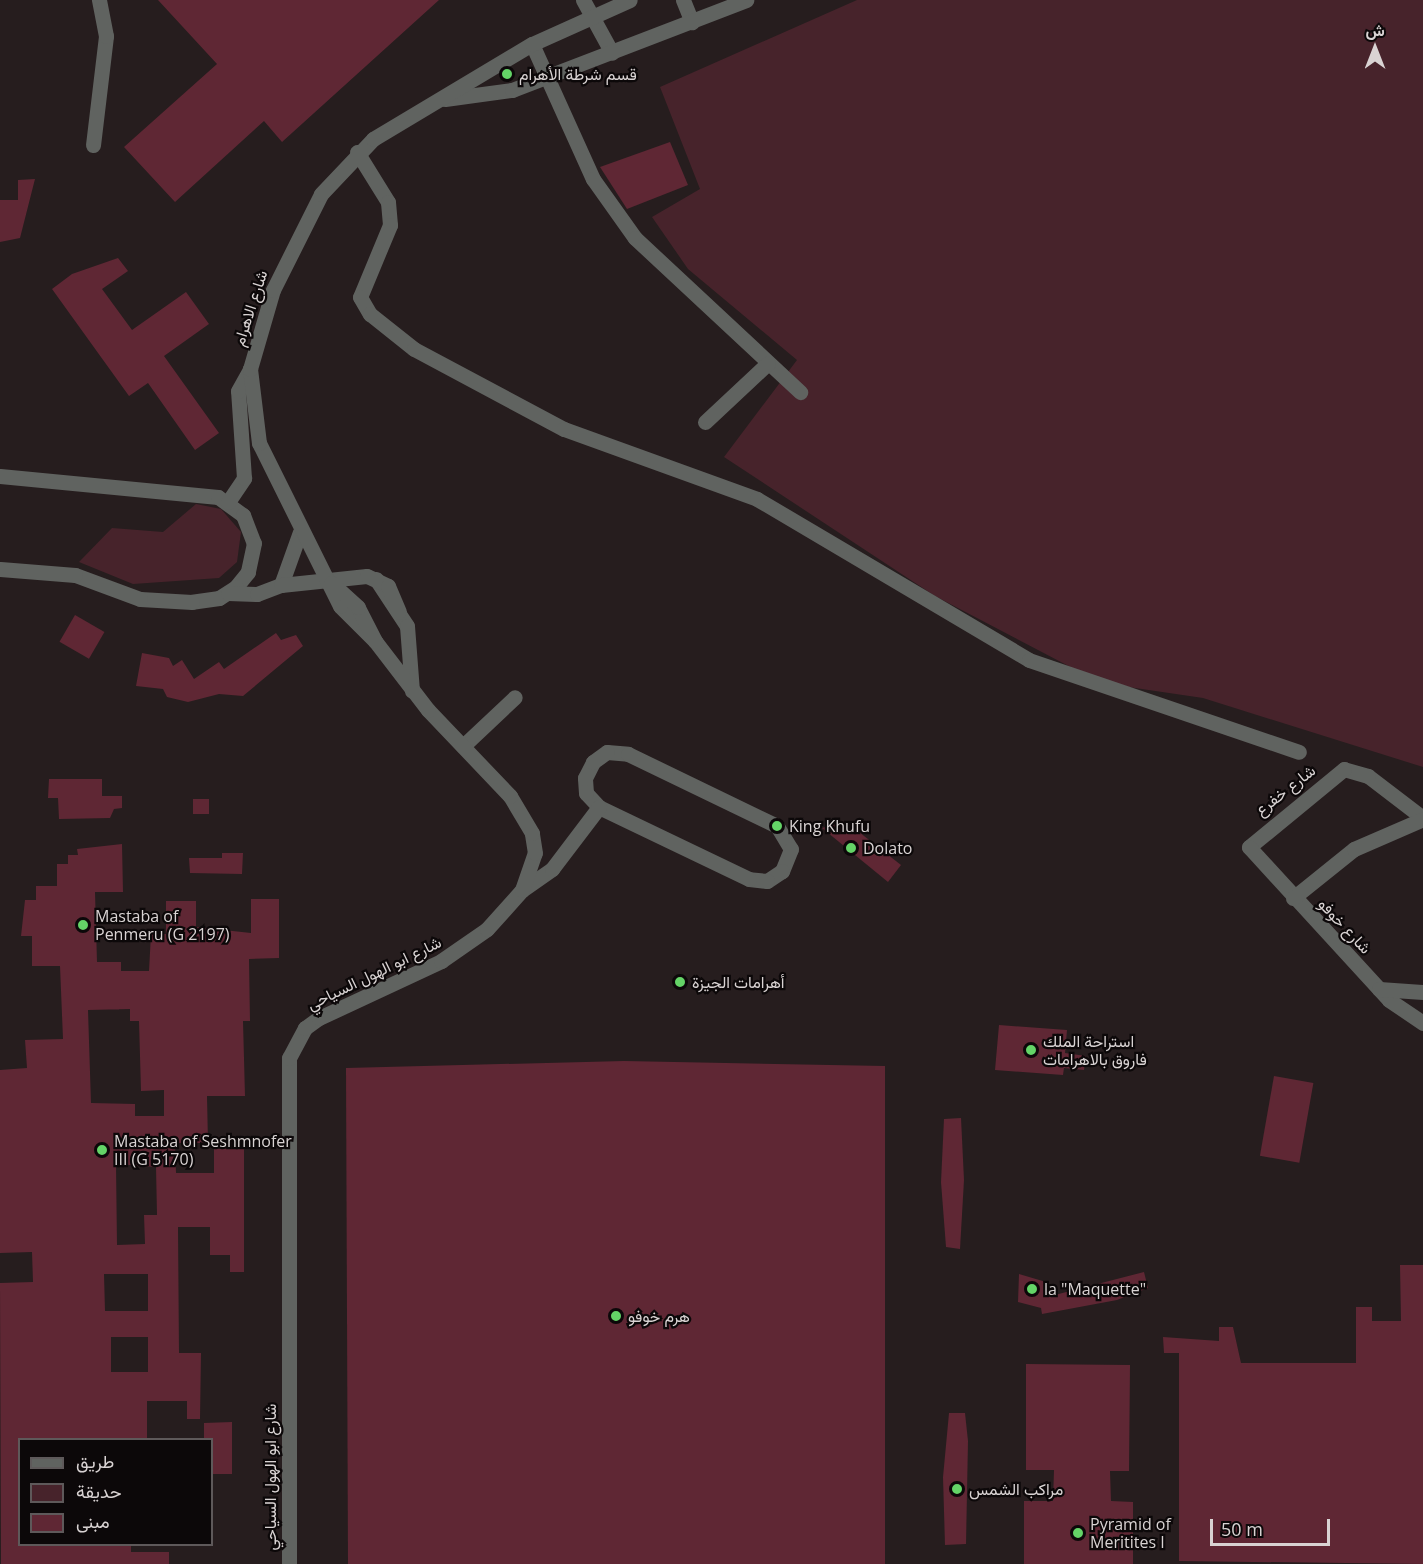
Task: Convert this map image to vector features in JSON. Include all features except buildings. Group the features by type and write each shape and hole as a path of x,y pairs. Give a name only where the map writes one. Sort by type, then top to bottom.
{"street":[{"path":"93,145 106,36 99,0"},
{"path":"582,0 594,15 612,53"},
{"name":"شارع الاهرام","path":"331,583 300,532 259,443 250,369 281,271 321,194 357,152 532,44 594,15 612,3 630,0"},
{"path":"683,0 692,22"},
{"name":"شارع الاهرام","path":"445,99 495,94 546,78 746,0"},
{"path":"532,44 593,179 635,238 800,392"},
{"path":"357,152 388,202 390,225 360,297 369,314 414,349 564,429 777,510 1029,660 1299,752"},
{"path":"705,422 768,363"},
{"path":"228,502 244,478 238,391 250,369"},
{"path":"0,476 208,494 228,502 248,524 254,553 243,580 228,593"},
{"path":"281,585 300,532"},
{"path":"0,569 75,575 157,602 192,602 228,593 257,594 281,585 331,583 357,575 376,579 384,598 399,612 411,642 412,691"},
{"name":"شارع ابو الهول السياحي","path":"289,1564 289,1058 312,1023 455,952 502,914 522,890 535,854 532,833 510,796 412,691 375,641 352,624 331,583"},
{"path":"463,746 515,697"},
{"path":"608,752 628,754 777,826 789,840 789,859 775,877 748,879 599,807 586,793 588,769 608,752"},
{"name":"شارع خفرع","path":"1249,847 1324,782 1349,769 1368,776 1423,819"},
{"path":"522,890 552,869 599,807"},
{"path":"1293,898 1353,849 1423,819"},
{"name":"شارع خوفو","path":"1249,847 1293,898 1379,989 1423,1023"},
{"path":"1379,989 1423,992"}],"green space":[{"path":"857,0 1423,0 1423,767 1203,698 1101,683 935,596 724,457 797,360 688,269 652,217 700,189 660,87"},
{"path":"196,504 221,509 241,532 237,562 219,578 133,584 79,562 112,528 163,532"}],"place":[{"name":"قسم شرطة الأهرام","path":"507,74"},
{"name":"King Khufu","path":"777,826"},
{"name":"Dolato","path":"851,848"},
{"name":"Mastaba of Penmeru (G 2197)","path":"83,925"},
{"name":"أهرامات الجيزة","path":"680,982"},
{"name":"استراحة الملك فاروق بالاهرامات","path":"1031,1050"},
{"name":"Mastaba of Seshmnofer III (G 5170)","path":"102,1150"},
{"name":"la \"Maquette\"","path":"1032,1289"},
{"name":"هرم خوفو","path":"616,1316"},
{"name":"مراكب الشمس","path":"957,1489"},
{"name":"Pyramid of Meritites I","path":"1078,1533"}]}
